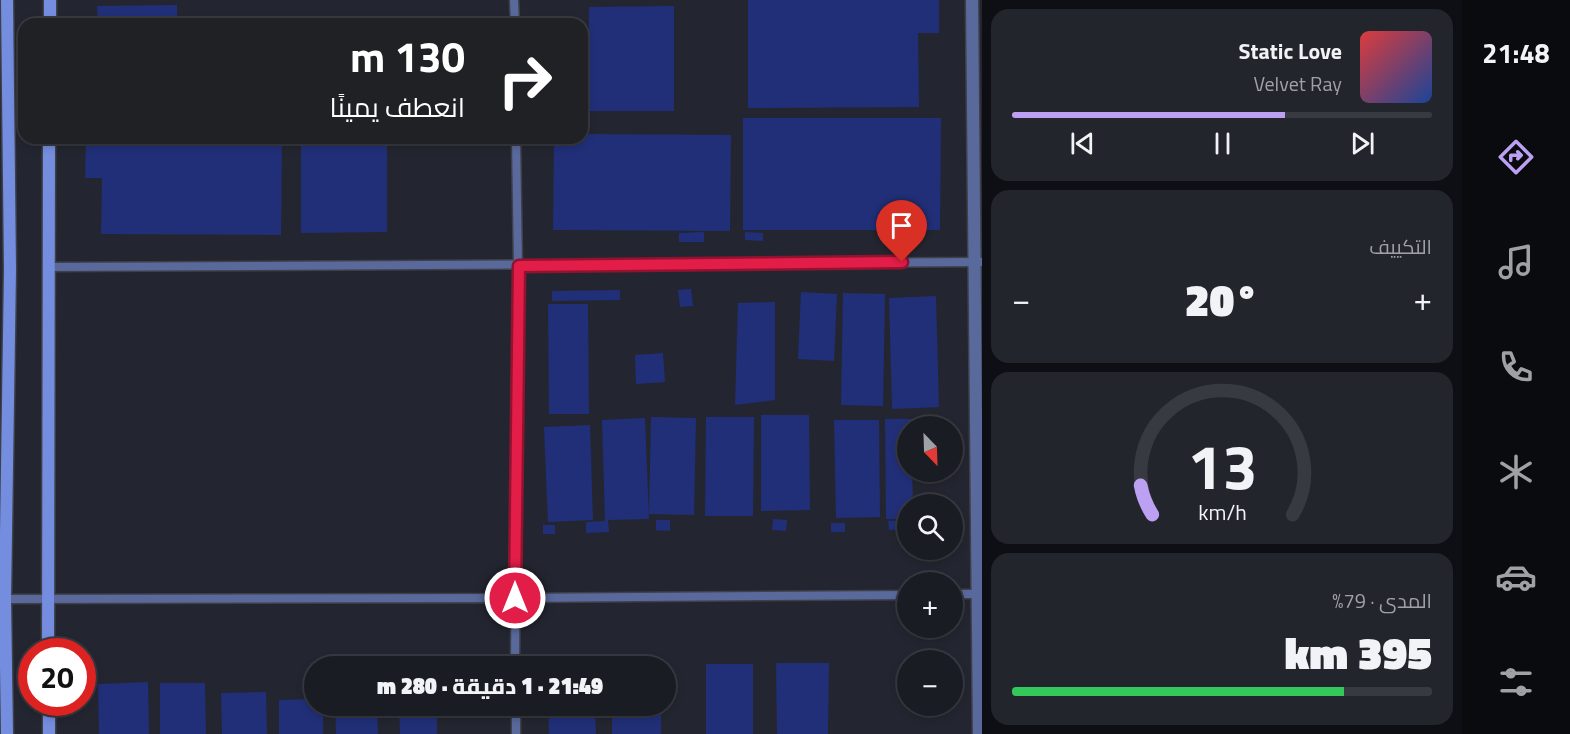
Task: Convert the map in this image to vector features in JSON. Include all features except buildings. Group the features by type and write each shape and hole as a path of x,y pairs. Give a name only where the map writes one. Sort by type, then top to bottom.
{"street":[{"path":"7,0 2,599 7,734"},
{"path":"50,0 50,18"},
{"path":"972,0 978,262 979,734"},
{"path":"48,638 49,144"},
{"path":"48,716 49,734"}],"lane":[{"path":"514,0 514,18"},
{"path":"515,656 519,266 516,144"},
{"path":"48,267 978,262"},
{"path":"963,594 980,594"},
{"path":"2,599 897,595"},
{"path":"516,716 516,734"}],"route":[{"path":"515,598 519,266 902,262"}]}
